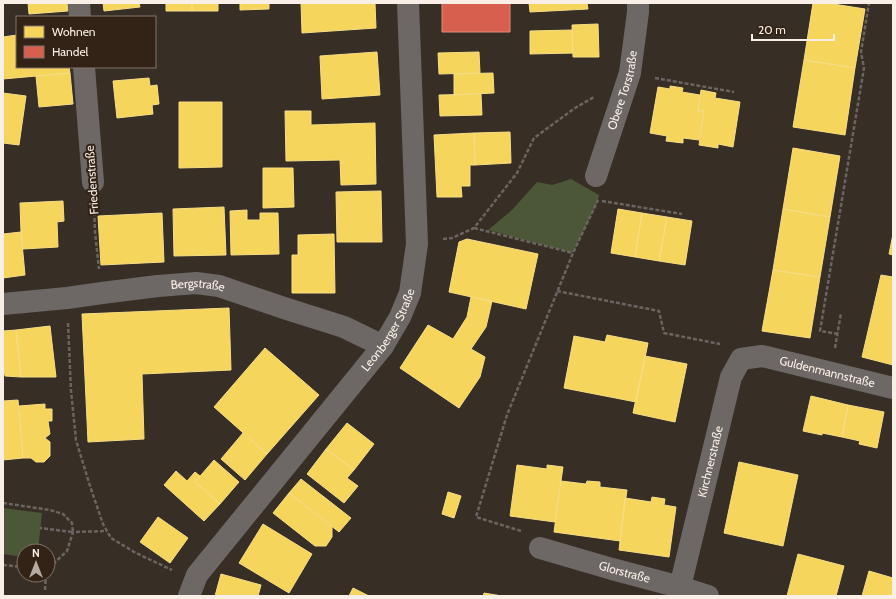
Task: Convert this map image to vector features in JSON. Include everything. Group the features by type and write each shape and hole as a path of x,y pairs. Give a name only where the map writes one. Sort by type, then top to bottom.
{"street":[{"path":"79,3 80,16"},
{"name":"Leonberger Straße","path":"192,589 197,575 383,346 400,317 410,293 417,244 408,3"},
{"name":"Obere Torstraße","path":"596,176 630,73 638,3"},
{"name":"Friedenstraße","path":"84,68 93,182"},
{"name":"Bergstraße","path":"3,304 196,283 219,286 287,310 344,327 383,346"},
{"name":"Guldenmannstraße","path":"752,358 831,373 893,388"},
{"name":"Kirchnerstraße","path":"680,587 731,377 752,358"},
{"name":"Glorstraße","path":"540,548 708,596"}],"path":[{"path":"838,334 820,330 864,68 861,52 869,3"},
{"path":"630,73 734,92"},
{"path":"417,244 452,238 474,228 517,173 534,138 575,108 598,95"},
{"path":"540,548 533,535 476,517 507,415 573,253 598,201 596,176"},
{"name":"Friedenstraße","path":"93,182 95,232 102,293"},
{"path":"598,201 682,214"},
{"path":"474,228 573,253"},
{"path":"557,291 659,311 664,333 722,344 752,358"},
{"path":"67,298 71,391 76,440 103,524 111,538 192,589"},
{"path":"831,373 841,313"},
{"path":"3,503 50,510 63,514 72,523 73,532 67,551 56,561"},
{"path":"40,528 73,532 107,531"},
{"path":"3,565 16,566"},
{"path":"45,583 45,590"}],"green space":[{"path":"571,179 599,195 598,201 573,253 488,230 512,210 537,182 552,185"},
{"path":"3,508 42,513 39,543 16,543 16,556 3,554"}],"building: Wohnen":[{"path":"28,3 67,3 68,11 29,14"},
{"path":"103,3 139,3 140,7 104,11"},
{"path":"166,3 192,3 192,11 166,11"},
{"path":"192,3 218,3 218,11 192,11"},
{"path":"240,3 269,3 269,9 240,10"},
{"path":"301,3 375,3 376,28 302,33"},
{"path":"529,3 587,3 588,9 530,12"},
{"path":"813,3 827,3 865,9 855,68 804,60"},
{"path":"598,24 599,57 573,57 572,25"},
{"path":"572,30 573,53 530,54 530,31"},
{"path":"16,35 16,68 69,68 70,73 3,79 3,37"},
{"path":"377,52 380,95 322,99 320,56"},
{"path":"479,52 480,73 439,74 438,53"},
{"path":"804,60 855,68 845,135 793,127"},
{"path":"70,73 73,104 39,107 36,76"},
{"path":"493,73 494,93 454,95 454,74"},
{"path":"149,78 150,86 157,85 159,104 152,105 153,114 117,118 113,81"},
{"path":"670,86 683,88 682,92 700,95 698,111 704,111 699,140 683,138 683,143 666,141 667,136 650,133 658,87 670,89"},
{"path":"701,90 716,93 715,98 740,102 733,147 718,144 718,148 699,145 704,111 698,111"},
{"path":"3,93 26,96 19,145 3,143"},
{"path":"481,94 482,115 440,116 439,95"},
{"path":"179,102 222,102 222,167 179,168"},
{"path":"285,111 311,111 311,125 375,123 376,184 341,185 340,160 286,161"},
{"path":"510,132 511,163 475,165 474,133"},
{"path":"474,133 475,165 470,165 470,186 461,186 462,197 437,197 434,135"},
{"path":"793,148 840,156 830,217 783,209"},
{"path":"263,168 293,168 294,207 263,208"},
{"path":"381,191 382,242 337,242 336,192"},
{"path":"63,201 64,221 57,222 58,247 23,249 20,203"},
{"path":"224,207 226,255 174,256 173,209"},
{"path":"618,209 642,213 635,257 611,253"},
{"path":"783,209 830,217 820,277 773,270"},
{"path":"247,210 247,220 260,220 260,213 278,213 279,254 231,255 230,211"},
{"path":"162,213 164,262 101,265 98,216"},
{"path":"642,213 667,217 659,261 635,257"},
{"path":"667,217 692,221 685,265 659,261"},
{"path":"21,232 25,275 3,278 3,234"},
{"path":"334,234 335,293 292,293 292,255 298,255 298,235"},
{"path":"893,234 893,255 889,254"},
{"path":"467,239 538,254 526,309 449,292 459,242"},
{"path":"773,270 820,277 810,338 762,331"},
{"path":"881,275 893,277 893,365 862,357"},
{"path":"471,297 492,301 486,327 471,349 485,357 480,377 459,408 400,368 428,325 453,339 467,317"},
{"path":"229,308 231,370 142,374 144,439 88,442 82,314"},
{"path":"50,326 56,377 21,377 16,330"},
{"path":"16,330 21,377 5,376 3,363 3,331"},
{"path":"607,335 648,343 636,402 564,388 574,336 605,342"},
{"path":"265,348 319,395 267,454 214,407"},
{"path":"645,356 687,364 675,422 633,413"},
{"path":"811,396 848,405 842,437 803,431"},
{"path":"18,400 23,458 3,460 3,401"},
{"path":"45,404 45,409 52,409 52,421 48,421 50,434 45,438 50,442 50,456 44,462 36,462 31,458 23,458 19,406"},
{"path":"848,405 884,412 877,448 859,444 860,441 842,437"},
{"path":"347,423 374,444 354,470 326,449"},
{"path":"243,433 267,454 245,480 221,459"},
{"path":"326,449 354,470 347,478 358,486 344,503 307,474"},
{"path":"214,460 239,482 220,504 195,482"},
{"path":"739,462 798,475 783,546 724,533"},
{"path":"517,465 547,469 547,465 563,467 555,522 510,516"},
{"path":"176,471 187,481 195,472 200,476 195,482 220,504 204,521 164,485"},
{"path":"301,479 351,518 339,532 289,493"},
{"path":"561,481 586,484 587,481 600,482 600,487 627,490 620,541 554,532"},
{"path":"448,492 461,496 454,518 442,514"},
{"path":"289,493 332,527 332,537 326,546 315,546 273,513"},
{"path":"652,497 665,499 664,505 676,507 669,557 619,550 625,498 651,502"},
{"path":"158,517 188,538 170,563 140,542"},
{"path":"263,524 312,554 289,593 239,563"},
{"path":"798,554 844,566 836,596 787,596"},
{"path":"869,571 893,578 893,596 862,596"},
{"path":"221,574 261,585 258,596 215,596"},
{"path":"353,588 369,596 349,596"},
{"path":"484,593 502,596 483,596"}],"building: Handel":[{"path":"442,3 510,3 510,32 442,32"}]}
